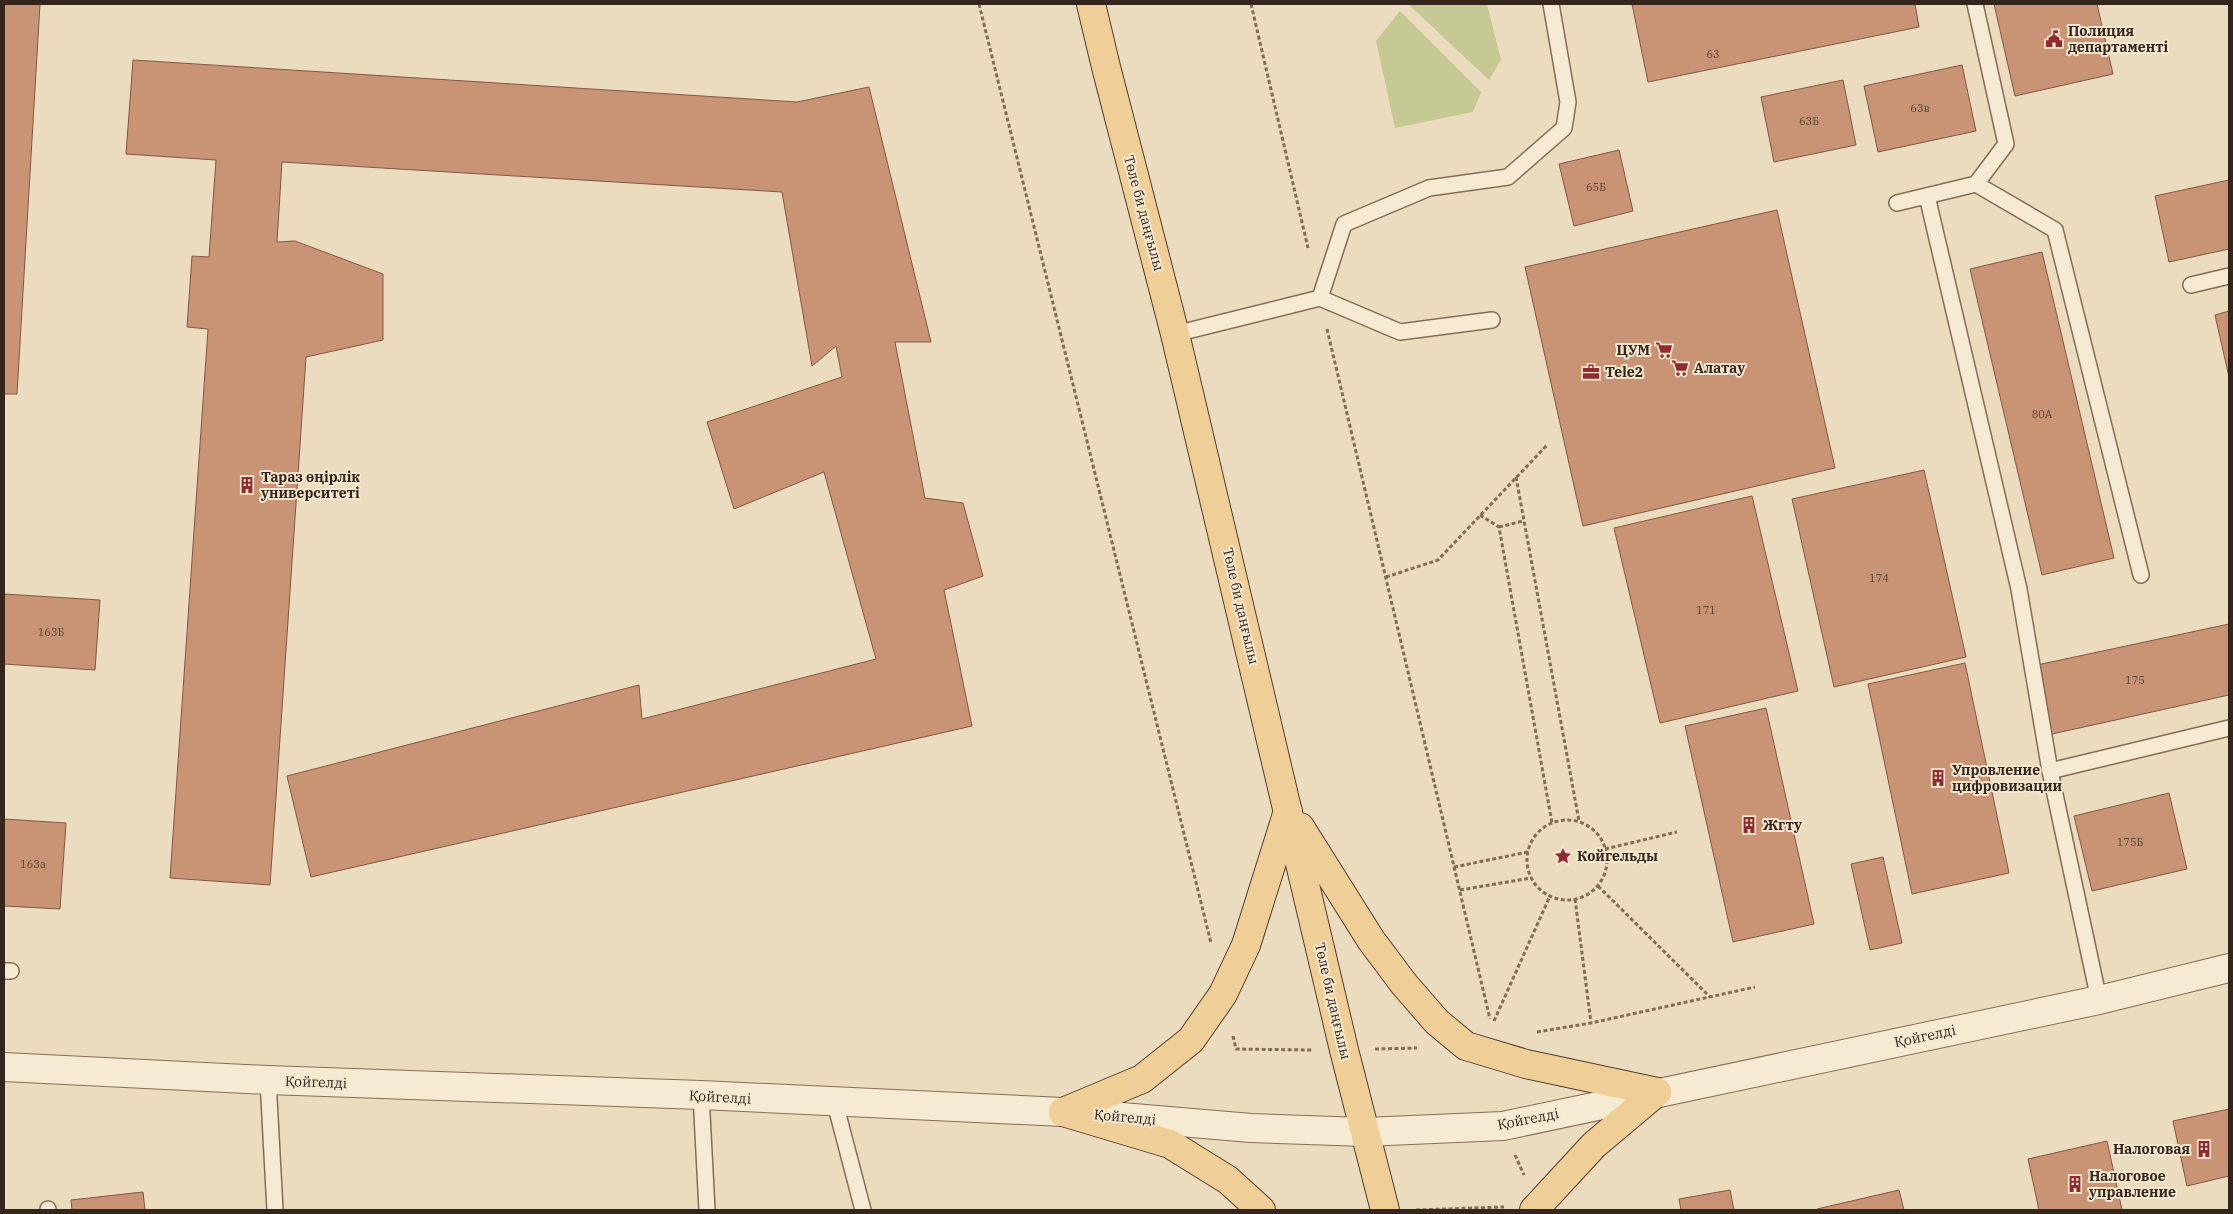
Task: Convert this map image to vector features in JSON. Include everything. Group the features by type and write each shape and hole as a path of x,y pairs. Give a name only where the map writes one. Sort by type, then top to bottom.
{"main road":[{"name":"Төле би даңғылы","path":"1091,4 1108,77 1175,334 1385,1210"},
{"path":"1063,1112 1142,1079 1191,1040 1223,994 1246,945 1289,809"},
{"path":"1289,809 1371,940 1393,970 1437,1022 1466,1046 1526,1064 1657,1092"},
{"path":"1536,1208 1594,1145 1657,1092"},
{"path":"1063,1112 1170,1144 1228,1180 1261,1210"}],"street":[{"name":"Қойгелді","path":"4,1067 268,1080 1063,1112 1251,1128 1365,1132 1503,1126 2099,1000 2229,968"}],"lane":[{"path":"1320,298 1344,224 1429,188 1508,177 1564,128 1568,102 1551,4"},
{"path":"1896,203 1976,184 2006,144 1975,4"},
{"path":"1976,184 2055,230 2141,575"},
{"path":"1928,196 2018,590 2050,771 2099,1000"},
{"path":"2191,284 2229,276"},
{"path":"1175,334 1320,298 1400,332 1492,320"},
{"path":"2050,771 2229,728"},
{"path":"268,1080 275,1210"},
{"path":"700,1096 707,1210"},
{"path":"835,1103 863,1210"}],"path":[{"path":"979,4 1212,946"},
{"path":"1251,4 1309,251"},
{"path":"1320,298 1492,1026 1550,896"},
{"path":"1386,577 1438,560 1548,444"},
{"path":"1516,477 1578,822"},
{"path":"1480,515 1499,527 1523,521"},
{"path":"1499,527 1552,823"},
{"path":"1565,820 1578,822 1590,827 1599,837 1605,849 1607,862 1604,875 1598,886 1587,894 1575,899 1562,900 1550,896 1539,889 1531,878 1527,865 1528,852 1532,840 1541,830 1552,823 1565,820"},
{"path":"1605,849 1677,832"},
{"path":"1454,867 1528,852"},
{"path":"1460,890 1531,878"},
{"path":"1598,886 1710,997"},
{"path":"1575,899 1591,1023"},
{"path":"1536,1032 1591,1023 1755,987"},
{"path":"1223,994 1236,1049"},
{"path":"1412,1210 1536,1208 1503,1126"}],"green space":[{"path":"1408,4 1487,4 1501,60 1489,80"},
{"path":"1400,11 1481,92 1473,112 1395,128 1376,41"}],"building":[{"path":"4,4 40,4 17,394 4,394"},
{"path":"1632,4 1915,4 1919,27 1648,82"},
{"name":"Полиция департаменті","path":"1994,4 2097,4 2113,74 2015,96"},
{"name":"Тараз өңірлік университеті","path":"133,60 797,102 869,87 931,342 895,342 925,498 963,503 983,576 944,590 972,726 311,877 287,776 639,685 642,719 876,659 824,472 734,509 707,422 842,377 836,346 812,366 782,192 282,162 277,242 295,241 383,274 383,340 306,357 270,885 170,878 208,329 187,327 192,256 209,257 216,160 126,154"},
{"path":"1962,65 1976,131 1878,152 1864,86"},
{"path":"1843,80 1856,145 1774,162 1761,97"},
{"path":"1619,150 1633,211 1574,226 1559,164"},
{"path":"2229,180 2229,249 2169,262 2155,196"},
{"name":"Алатау","path":"1777,210 1835,468 1583,526 1525,267"},
{"path":"2042,252 2114,558 2042,575 1970,269"},
{"path":"2229,311 2229,377 2215,315"},
{"path":"1924,470 1966,657 1834,687 1792,499"},
{"path":"1752,496 1798,691 1660,723 1614,528"},
{"path":"4,594 100,600 95,670 4,664"},
{"path":"2229,624 2229,695 2052,734 2037,665"},
{"name":"Упровление цифровизации","path":"1965,663 2009,873 1912,894 1868,684"},
{"name":"Жгту","path":"1766,708 1814,924 1733,942 1685,726"},
{"path":"2169,793 2187,869 2092,891 2074,816"},
{"path":"4,819 66,823 60,909 4,906"},
{"path":"1883,857 1902,943 1870,950 1851,864"},
{"name":"Налоговая","path":"2229,1109 2229,1176 2187,1186 2173,1121"},
{"name":"Налоговое управление","path":"2107,1141 2122,1210 2039,1210 2028,1159"},
{"path":"1730,1190 1734,1210 1681,1210 1679,1199"},
{"path":"1899,1190 1904,1210 1817,1210 1817,1209"},
{"path":"143,1192 145,1210 72,1210 71,1200"}],"place":[{"name":"Полиция департаменті","path":"2054,39"},
{"name":"ЦУМ","path":"1664,350"},
{"name":"Алатау","path":"1680,368"},
{"name":"Tele2","path":"1591,372"},
{"name":"Тараз өңірлік университеті","path":"247,485"},
{"name":"Упровление цифровизации","path":"1938,778"},
{"name":"Жгту","path":"1749,825"},
{"name":"Койгельды","path":"1563,856"},
{"name":"Налоговая","path":"2204,1149"},
{"name":"Налоговое управление","path":"2075,1184"}]}
